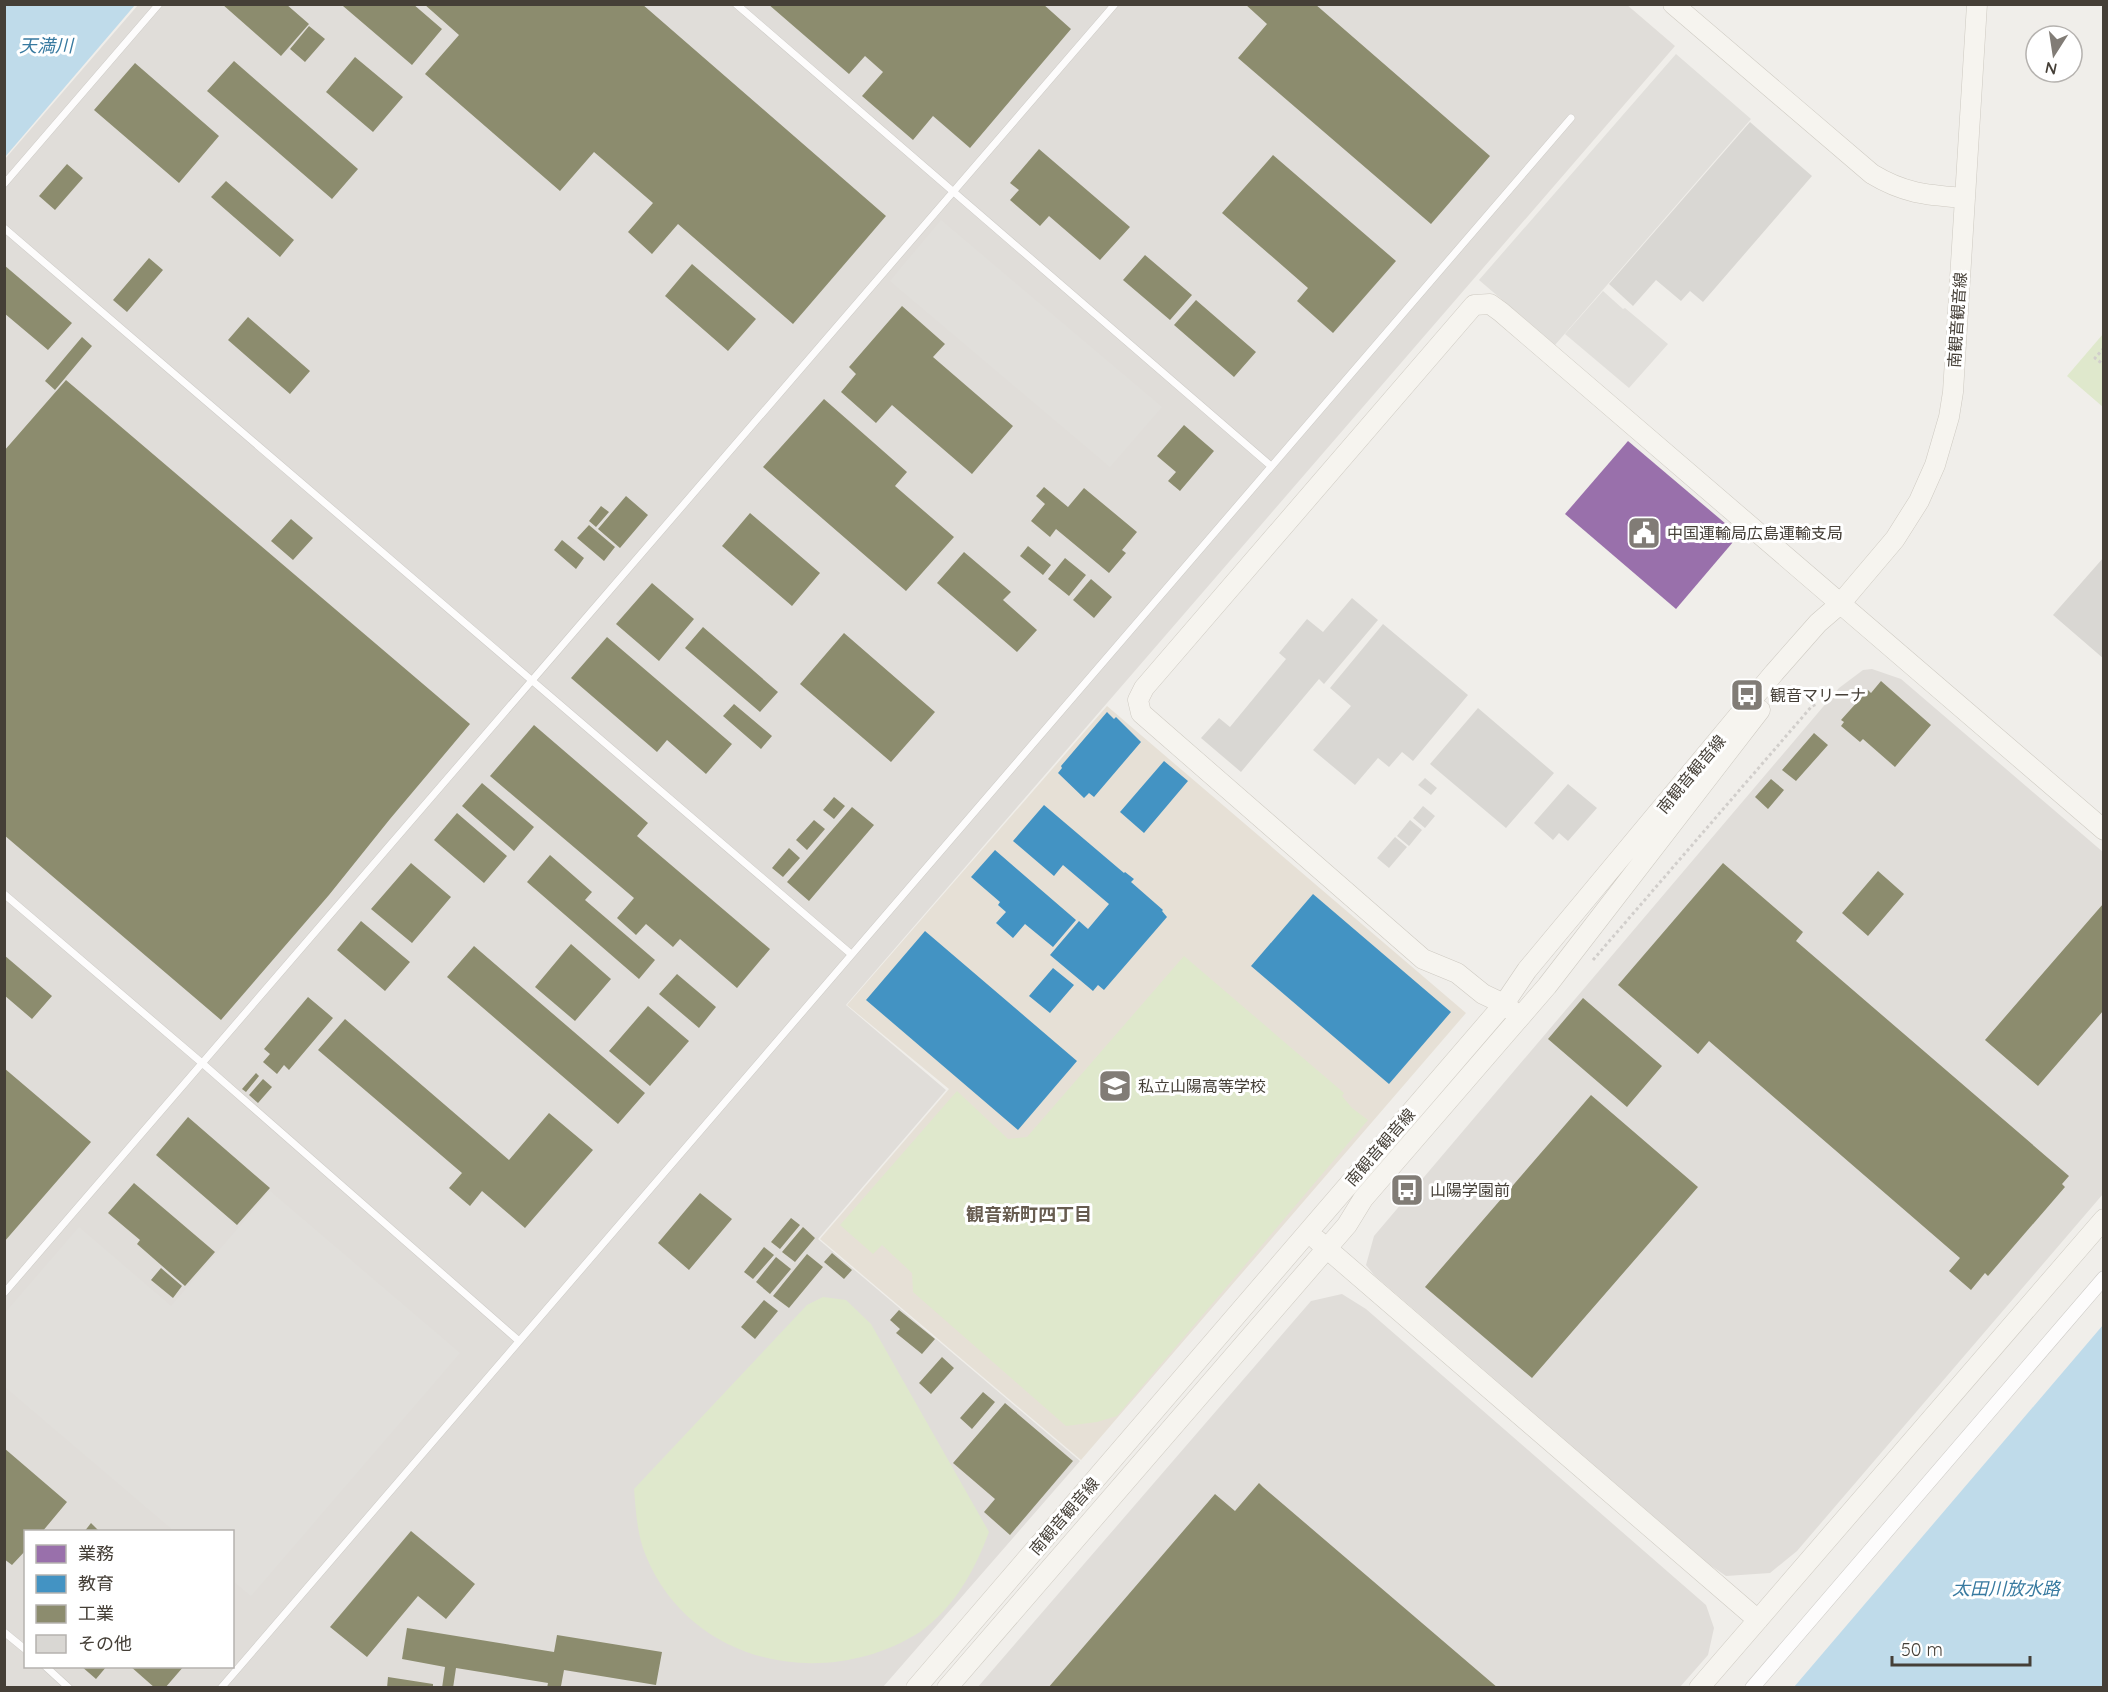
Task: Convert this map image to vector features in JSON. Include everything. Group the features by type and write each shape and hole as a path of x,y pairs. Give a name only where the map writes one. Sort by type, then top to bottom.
{"main road":[{"path":"1673,4 1872,174 1916,194 1965,198"},
{"name":"南観音観音線","path":"916,1688 1504,1004 1527,970 1774,673 1818,623 1840,604 1880,557 1908,519 1928,482 1941,447 1953,392 1977,4"},
{"path":"1520,1017 1504,1004 1483,994 1457,973 1423,959 1141,713 1138,700 1151,679 1470,308 1478,304 1490,304 1501,312 2103,830"},
{"name":"南観音観音線","path":"947,1688 1347,1225 1364,1199 1547,986 1782,682 1826,629 1840,604"},
{"path":"1699,1688 2103,1219"},
{"path":"1307,1232 1758,1620"}],"street":[{"path":"1752,1688 2103,1278"}],"lane":[{"path":"4,184 159,4"},
{"path":"736,4 1271,466"},
{"path":"4,1293 1115,4"},
{"path":"221,1688 1571,117"},
{"path":"4,228 851,954"},
{"path":"4,894 519,1341"},
{"path":"4,1632 24,1648"},
{"path":"47,1668 69,1688"}],"path":[{"path":"2103,348 2095,358 2103,365"}],"shaded area":[{"path":"1626,4 1675,46 846,1005 946,1090 818,1239 1080,1461 883,1687 5,1688 5,159 138,5"},
{"path":"1676,54 1751,119 1555,345 1479,280"},
{"path":"941,220 1162,407 1110,467 890,281"},
{"path":"1603,291 1668,344 1629,388 1565,334"},
{"path":"1872,669 1901,679 2103,852 2103,1194 1797,1551 1770,1573 1726,1576 1710,1565 1374,1275 1366,1265 1374,1236 1839,688 1863,670"},
{"path":"1107,706 1466,1013 1081,1460 820,1239 949,1089 847,1005"},
{"path":"270,1191 460,1353 251,1596 234,1582 234,1530 173,1530 5,1387 4,1314 79,1227 171,1306"},
{"path":"1342,1294 1366,1309 1706,1605 1714,1628 1708,1655 1680,1687 977,1688 1311,1301"}],"green space":[{"path":"2103,334 2104,407 2067,376"},
{"path":"1184,956 1344,1093 1342,1096 1352,1108 1368,1120 1117,1416 1097,1422 1066,1426 913,1292 912,1273 882,1245 873,1254 840,1225 957,1091 1008,1139 1027,1137"},
{"path":"823,1297 846,1300 871,1324 989,1532 962,1587 943,1612 920,1632 883,1650 843,1661 803,1663 764,1657 727,1644 694,1622 667,1593 646,1556 639,1532 634,1489 807,1305"}],"water":[{"name":"天満川","path":"4,5 135,5 5,157"},
{"name":"太田川放水路","path":"2103,1325 2103,1687 1794,1687"}],"building: 業務":[{"path":"1628,441 1739,535 1676,609 1565,514"}],"building: 教育":[{"path":"1107,712 1114,719 1116,717 1141,742 1094,797 1089,793 1084,798 1058,773 1061,766"},
{"path":"1164,761 1188,781 1144,833 1120,812"},
{"path":"1044,805 1134,879 1131,882 1163,910 1167,917 1104,990 1098,985 1093,991 1050,955 1079,921 1088,929 1109,904 1063,865 1054,876 1013,841"},
{"path":"995,850 1076,920 1053,947 1025,924 1013,938 996,923 1006,912 998,905 1000,902 971,877"},
{"path":"1313,894 1451,1012 1389,1084 1251,966"},
{"path":"925,931 1077,1061 1018,1130 866,1000"},
{"path":"1053,968 1074,985 1050,1013 1029,996"}],"building: 工業":[{"path":"222,4 286,4 309,24 281,56"},
{"path":"344,4 413,4 442,29 412,65 343,6"},
{"path":"424,4 642,4 886,216 793,324 678,224 652,254 628,232 653,203 594,152 560,191 425,74 459,35"},
{"path":"768,4 1043,4 1071,29 970,148 933,116 913,140 862,96 883,72 865,56 849,74"},
{"path":"1245,4 1315,4 1490,156 1431,224 1238,58 1267,24"},
{"path":"309,26 325,39 305,62 290,49"},
{"path":"355,57 403,97 373,132 326,92"},
{"path":"234,61 358,169 332,199 207,91"},
{"path":"135,63 219,136 179,183 94,110"},
{"path":"1039,149 1130,227 1100,260 1049,216 1040,226 1010,200 1019,190 1010,183"},
{"path":"1273,155 1396,261 1333,333 1297,301 1308,288 1222,213"},
{"path":"67,164 83,178 55,210 39,196"},
{"path":"226,181 294,240 280,257 211,197"},
{"path":"1145,255 1192,295 1170,320 1123,280"},
{"path":"149,258 163,270 127,312 113,300"},
{"path":"692,264 756,319 728,351 665,296"},
{"path":"4,265 72,323 48,350 4,313"},
{"path":"1196,300 1256,352 1234,377 1174,325"},
{"path":"902,306 945,344 933,357 1013,426 972,474 892,405 876,423 841,392 856,374 849,367"},
{"path":"248,317 310,371 290,394 228,340"},
{"path":"82,337 92,346 55,390 45,381"},
{"path":"66,380 470,724 329,895 221,1020 4,835 4,451"},
{"path":"824,399 907,472 895,486 954,537 906,591 763,467"},
{"path":"1184,425 1214,451 1180,491 1168,481 1176,472 1157,456"},
{"path":"1044,487 1068,507 1084,488 1137,532 1122,550 1126,553 1109,573 1056,529 1050,537 1031,521 1045,504 1036,496"},
{"path":"626,496 648,515 620,548 598,529"},
{"path":"601,506 609,512 596,527 589,521"},
{"path":"750,513 820,573 792,606 722,546"},
{"path":"291,519 313,538 293,560 271,541"},
{"path":"589,525 615,547 604,561 577,538"},
{"path":"562,540 584,558 576,569 554,550"},
{"path":"1028,546 1051,565 1043,575 1020,556"},
{"path":"964,552 1011,592 1003,600 1037,630 1017,652 937,583"},
{"path":"1065,558 1086,575 1069,596 1048,579"},
{"path":"1091,579 1112,597 1094,618 1073,600"},
{"path":"652,583 694,619 659,661 616,624"},
{"path":"703,627 778,692 760,712 685,648"},
{"path":"844,633 935,712 891,762 800,684"},
{"path":"607,637 732,744 706,774 667,740 657,752 571,678"},
{"path":"1881,681 1931,725 1895,767 1863,739 1860,742 1841,726 1844,722 1841,720 1868,690 1871,693"},
{"path":"734,704 772,736 761,749 723,716"},
{"path":"534,725 648,823 637,836 770,949 737,988 680,939 673,947 646,924 636,935 617,918 634,898 490,776"},
{"path":"1814,733 1828,745 1796,781 1782,770"},
{"path":"1771,779 1784,790 1768,809 1755,797"},
{"path":"482,783 534,827 514,851 462,806"},
{"path":"834,797 845,806 834,819 823,810"},
{"path":"852,807 874,825 809,901 787,882"},
{"path":"457,813 507,856 484,883 434,840"},
{"path":"814,820 825,829 807,850 796,840"},
{"path":"789,848 800,858 783,877 772,868"},
{"path":"550,855 592,892 585,900 655,960 639,979 527,882"},
{"path":"411,863 451,897 412,943 371,909"},
{"path":"1723,863 1803,932 1796,941 2069,1176 2062,1184 2065,1187 1988,1276 1985,1273 1971,1290 1949,1271 1960,1258 1709,1041 1698,1054 1618,985"},
{"path":"1878,871 1904,894 1868,936 1842,913"},
{"path":"2103,904 2103,1011 2038,1086 1985,1040"},
{"path":"361,921 410,962 385,991 337,950"},
{"path":"571,944 611,979 575,1021 535,987"},
{"path":"474,946 645,1093 618,1124 447,977"},
{"path":"4,955 52,996 32,1019 4,995"},
{"path":"677,974 716,1007 699,1028 659,994"},
{"path":"308,997 333,1018 289,1070 284,1065 277,1074 263,1062 270,1054 264,1049"},
{"path":"1583,998 1662,1066 1627,1107 1548,1039"},
{"path":"648,1006 689,1041 650,1086 609,1051"},
{"path":"345,1019 509,1160 549,1113 593,1150 525,1228 482,1191 470,1206 449,1188 462,1173 318,1050"},
{"path":"4,1068 91,1142 4,1242"},
{"path":"256,1073 259,1076 246,1092 242,1089"},
{"path":"263,1079 272,1087 258,1103 249,1095"},
{"path":"1591,1095 1698,1187 1532,1378 1425,1287"},
{"path":"188,1117 270,1188 237,1225 156,1155"},
{"path":"134,1183 215,1252 185,1286 137,1244 140,1240 108,1213"},
{"path":"700,1193 732,1219 689,1270 658,1243"},
{"path":"791,1218 800,1225 780,1249 771,1242"},
{"path":"803,1227 815,1238 795,1262 782,1252"},
{"path":"764,1247 774,1255 753,1279 744,1272"},
{"path":"832,1253 852,1270 844,1279 824,1262"},
{"path":"807,1254 823,1267 789,1308 773,1296"},
{"path":"776,1257 791,1269 770,1294 756,1282"},
{"path":"161,1268 182,1286 173,1298 151,1280"},
{"path":"764,1300 778,1311 755,1339 741,1327"},
{"path":"899,1310 935,1339 922,1354 896,1333 900,1329 890,1320"},
{"path":"942,1357 954,1368 931,1394 919,1383"},
{"path":"983,1392 995,1402 972,1429 960,1418"},
{"path":"1005,1403 1073,1461 1010,1535 984,1512 995,1499 953,1463"},
{"path":"4,1448 67,1502 44,1530 24,1530 24,1552 12,1565 4,1559"},
{"path":"1259,1483 1498,1688 1048,1688 1215,1494 1235,1511"},
{"path":"91,1523 98,1530 86,1530"},
{"path":"411,1531 475,1584 446,1619 418,1596 367,1657 330,1627"},
{"path":"407,1628 554,1652 557,1635 662,1652 656,1685 564,1670 561,1686 547,1688 548,1683 456,1668 453,1688 442,1688 445,1667 402,1659"},
{"path":"83,1668 105,1668 96,1679"},
{"path":"132,1668 182,1668 165,1688 155,1688"},
{"path":"388,1677 433,1684 433,1688 387,1688"}],"building: その他":[{"path":"1750,122 1812,176 1703,302 1690,291 1681,301 1656,280 1633,306 1609,284"},
{"path":"2104,557 2104,659 2053,615"},
{"path":"1352,598 1378,620 1324,684 1319,679 1241,772 1201,738 1219,718 1230,727 1286,659 1279,653 1307,619 1323,632"},
{"path":"1383,624 1468,695 1413,761 1402,752 1389,767 1378,758 1355,785 1313,750 1351,706 1330,688"},
{"path":"1478,708 1554,773 1506,828 1430,764"},
{"path":"1425,778 1437,788 1431,795 1418,785"},
{"path":"1568,784 1597,808 1568,841 1559,833 1553,840 1534,823"},
{"path":"1423,806 1435,816 1425,828 1413,818"},
{"path":"1410,820 1422,830 1409,846 1397,836"},
{"path":"1395,837 1407,847 1389,868 1377,858"}],"place":[{"name":"中国運輸局広島運輸支局","path":"1644,533"},
{"name":"観音マリーナ","path":"1747,695"},
{"name":"私立山陽高等学校","path":"1115,1086"},
{"name":"山陽学園前","path":"1407,1190"}],"district":[{"name":"観音新町四丁目","path":"1029,1215"}]}
